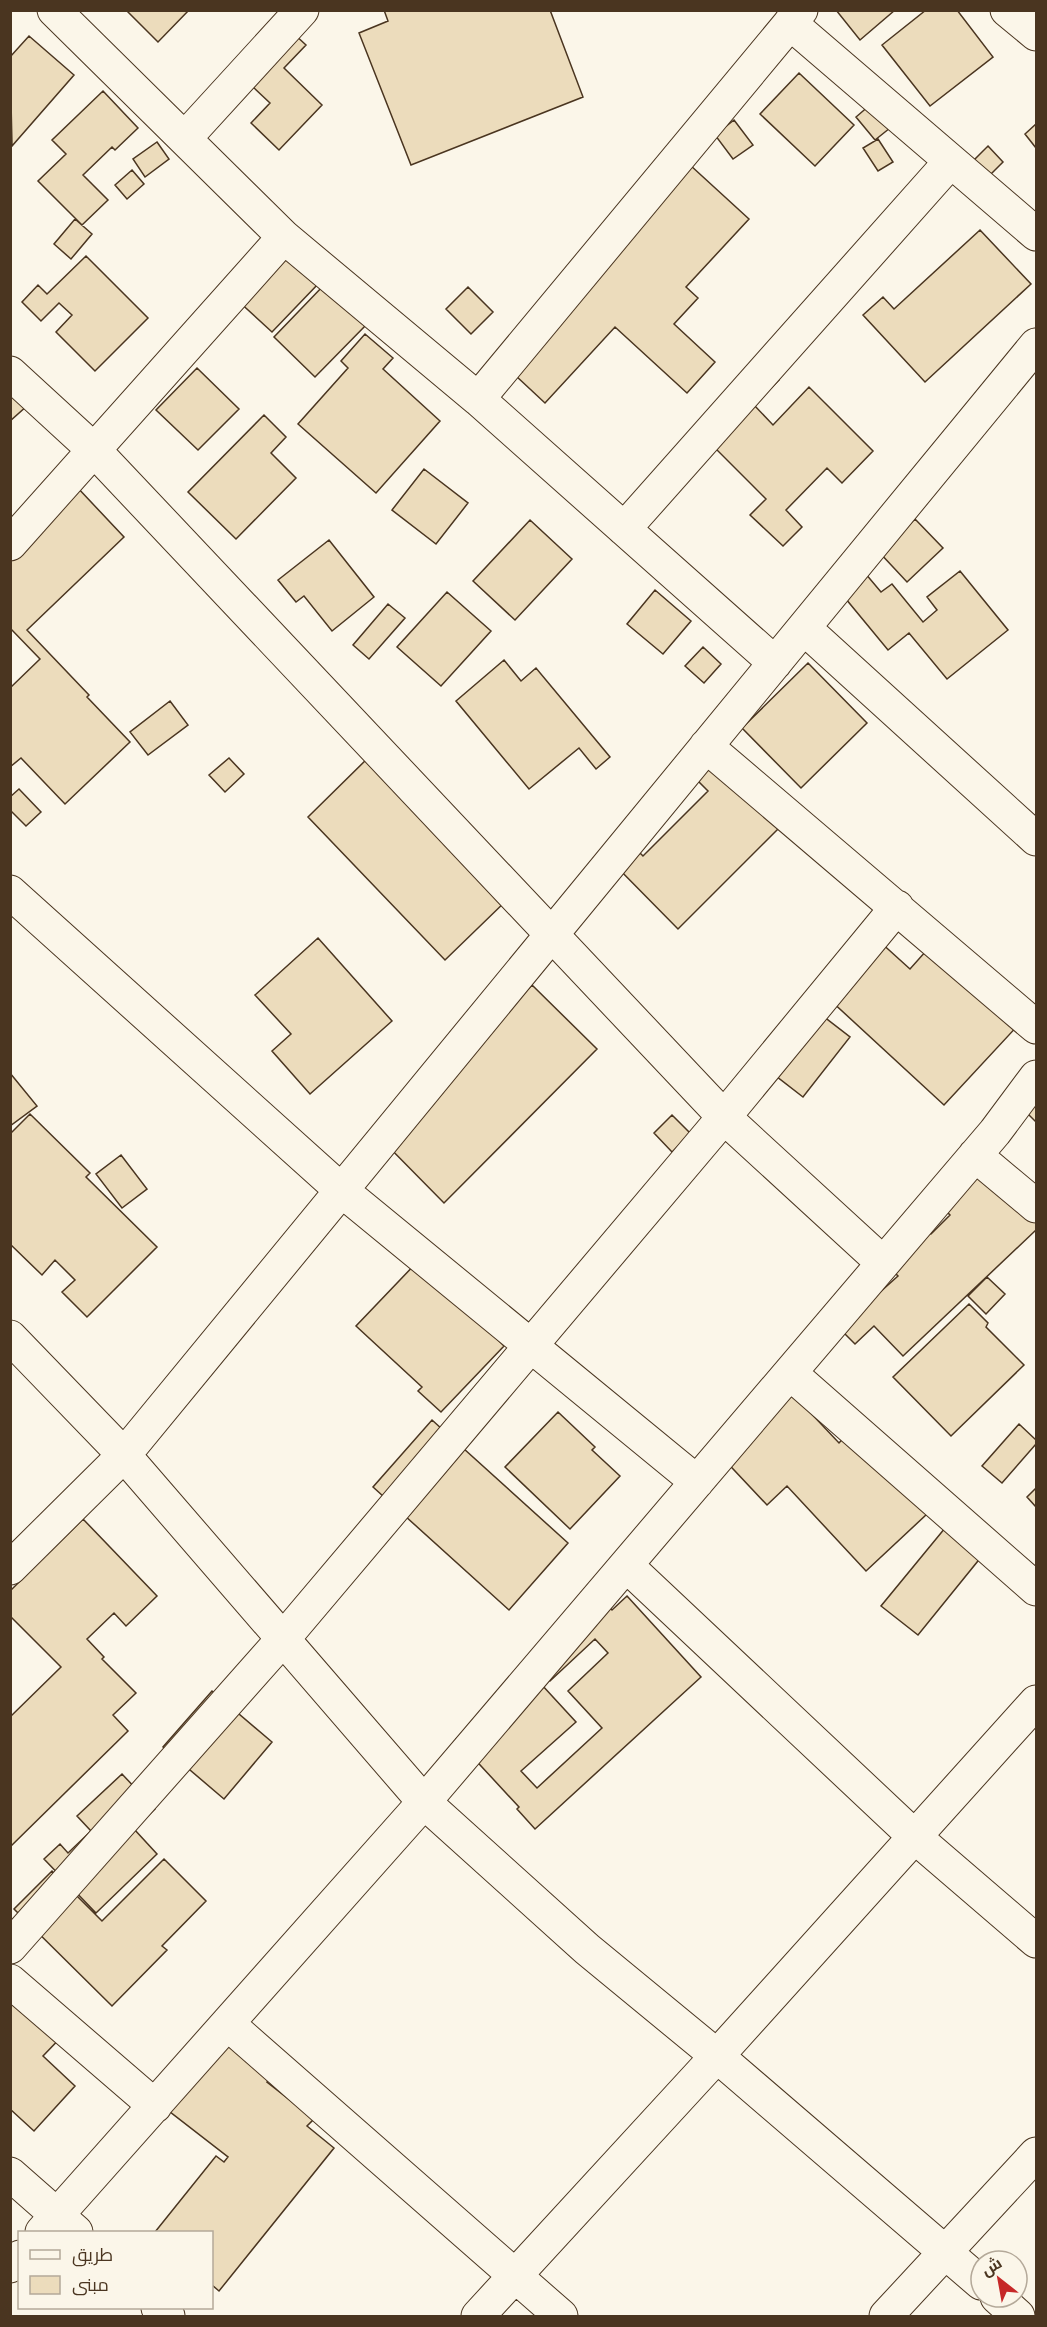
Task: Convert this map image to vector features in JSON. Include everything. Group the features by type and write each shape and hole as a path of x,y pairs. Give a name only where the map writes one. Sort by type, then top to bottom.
{"street":[{"path":"54,10 284,237 478,399 776,663"},
{"path":"185,138 302,10"},
{"path":"1006,10 1036,34"},
{"path":"478,399 795,17 951,161 1036,234"},
{"path":"624,529 951,161"},
{"path":"10,544 284,237"},
{"path":"10,1568 124,1455 1036,345"},
{"path":"10,373 95,451 724,1117 883,1263"},
{"path":"804,628 1036,838"},
{"path":"706,746 1036,1027"},
{"path":"10,892 341,1190 697,1482"},
{"path":"10,1947 283,1639 532,1346 897,907"},
{"path":"10,2174 59,2227 155,2106 424,1802 975,1155 1036,1077"},
{"path":"975,1155 1036,1206"},
{"path":"10,1337 124,1455 424,1802 587,1948 969,2272"},
{"path":"790,1373 1036,1589"},
{"path":"626,1565 915,1837 1036,1941"},
{"path":"478,2316 717,2056 1036,1702"},
{"path":"10,1981 155,2106"},
{"path":"228,2024 561,2316"},
{"path":"886,2316 948,2252 1036,2154"}],"building":[{"path":"126,10 189,10 158,42"},
{"path":"384,10 550,10 583,97 411,165 359,33 388,21"},
{"path":"836,10 895,10 860,40"},
{"path":"926,10 957,10 993,57 930,106 882,45"},
{"path":"280,21 306,45 284,68 322,105 279,150 251,123 270,103 235,70"},
{"path":"29,36 74,75 12,146 10,57"},
{"path":"799,73 854,125 815,166 760,114"},
{"path":"103,91 138,128 115,150 112,147 83,175 108,200 82,225 38,181 66,154 52,140"},
{"path":"870,105 890,128 875,140 856,117"},
{"path":"734,120 753,145 733,159 715,135"},
{"path":"1036,124 1036,148 1025,134"},
{"path":"878,139 893,162 878,171 863,148"},
{"path":"157,142 169,159 145,177 133,159"},
{"path":"988,146 1003,162 987,178 972,162"},
{"path":"690,165 749,219 686,287 698,298 674,324 715,362 687,393 615,327 545,403 502,363"},
{"path":"132,170 144,184 127,199 115,185"},
{"path":"75,219 92,234 71,259 54,244"},
{"path":"980,230 1031,284 925,382 863,315 883,297 894,309"},
{"path":"283,249 319,283 272,332 236,299"},
{"path":"86,256 148,318 95,371 56,332 72,315 59,303 41,321 22,302 38,285 47,294"},
{"path":"324,285 366,325 315,377 274,337"},
{"path":"468,287 493,312 471,334 446,309"},
{"path":"365,334 393,358 383,369 440,421 376,493 298,424 348,368 341,361"},
{"path":"759,360 779,380 754,405 773,425 809,387 873,451 842,483 827,468 786,510 802,527 783,546 750,515 766,499 709,442"},
{"path":"197,368 239,409 198,450 156,410"},
{"path":"10,386 28,405 10,421"},
{"path":"264,415 286,437 271,453 296,478 236,539 188,492"},
{"path":"424,469 468,503 436,544 392,510"},
{"path":"76,486 124,537 27,630 130,742 65,804 21,758 10,767 10,688 40,659 10,628 10,548"},
{"path":"915,519 943,548 907,582 879,552"},
{"path":"530,520 572,559 515,620 473,581"},
{"path":"329,540 374,597 332,631 304,596 296,602 278,580"},
{"path":"960,571 1008,630 947,679 909,633 888,650 841,593 865,573 881,592 892,584 923,622 937,610 927,597"},
{"path":"655,590 691,621 663,654 627,624"},
{"path":"447,592 491,631 441,686 397,647"},
{"path":"388,604 405,618 369,659 353,645"},
{"path":"703,647 721,664 704,683 685,666"},
{"path":"504,660 521,681 536,668 610,757 596,769 579,748 529,789 456,701"},
{"path":"808,663 867,723 801,788 742,728"},
{"path":"170,701 188,725 148,755 130,732"},
{"path":"715,748 787,820 678,929 613,863 632,845 643,856 708,791 690,773"},
{"path":"372,754 510,897 445,960 308,817"},
{"path":"229,758 244,774 225,792 209,775"},
{"path":"19,789 41,812 26,826 10,810 10,797"},
{"path":"868,931 910,969 934,942 1021,1022 944,1105 816,987"},
{"path":"318,938 392,1021 310,1094 272,1051 291,1034 255,995"},
{"path":"532,985 597,1049 444,1203 379,1137"},
{"path":"801,999 850,1037 803,1097 754,1059"},
{"path":"10,1073 37,1106 10,1126"},
{"path":"1036,1084 1036,1122 1017,1103"},
{"path":"30,1114 90,1173 86,1177 157,1247 87,1317 62,1292 75,1280 55,1260 42,1275 10,1244 10,1134"},
{"path":"672,1115 691,1134 672,1152 654,1133"},
{"path":"121,1155 147,1189 122,1208 96,1174"},
{"path":"976,1156 1036,1219 1036,1230 903,1356 874,1326 855,1344 830,1319 878,1294 898,1276 881,1259 919,1222 931,1234 950,1215 933,1198"},
{"path":"420,1259 504,1346 441,1412 418,1391 422,1387 356,1326"},
{"path":"987,1277 1005,1294 986,1314 968,1296"},
{"path":"969,1304 988,1323 986,1327 1024,1365 951,1436 893,1377"},
{"path":"788,1389 839,1443 851,1430 927,1514 866,1571 787,1486 767,1505 719,1454"},
{"path":"558,1412 595,1447 592,1450 620,1476 570,1529 505,1467"},
{"path":"432,1420 568,1543 509,1610 373,1487"},
{"path":"1019,1424 1036,1440 1036,1444 1002,1483 982,1466"},
{"path":"1036,1488 1036,1507 1027,1497"},
{"path":"83,1519 157,1596 126,1626 114,1613 87,1639 104,1657 102,1659 136,1693 113,1715 128,1731 10,1847 10,1717 61,1667 10,1616 10,1591"},
{"path":"950,1522 986,1551 918,1635 881,1606"},
{"path":"627,1596 701,1677 535,1829 517,1809 519,1807 456,1739 530,1672 576,1722 521,1771 537,1788 602,1728 568,1691 608,1653 595,1639 550,1681 531,1660 600,1597 612,1610"},
{"path":"212,1691 272,1742 224,1799 163,1747"},
{"path":"122,1774 155,1809 134,1829 157,1854 96,1913 44,1859 60,1844 68,1853 91,1831 77,1816"},
{"path":"164,1859 206,1901 162,1946 167,1950 112,2006 14,1909 52,1871 102,1921"},
{"path":"10,1976 68,2030 43,2056 75,2086 34,2131 10,2109"},
{"path":"219,2015 281,2064 267,2082 314,2119 307,2126 334,2148 219,2291 213,2286 213,2231 156,2231 216,2156 224,2162 228,2157 156,2101"}]}
